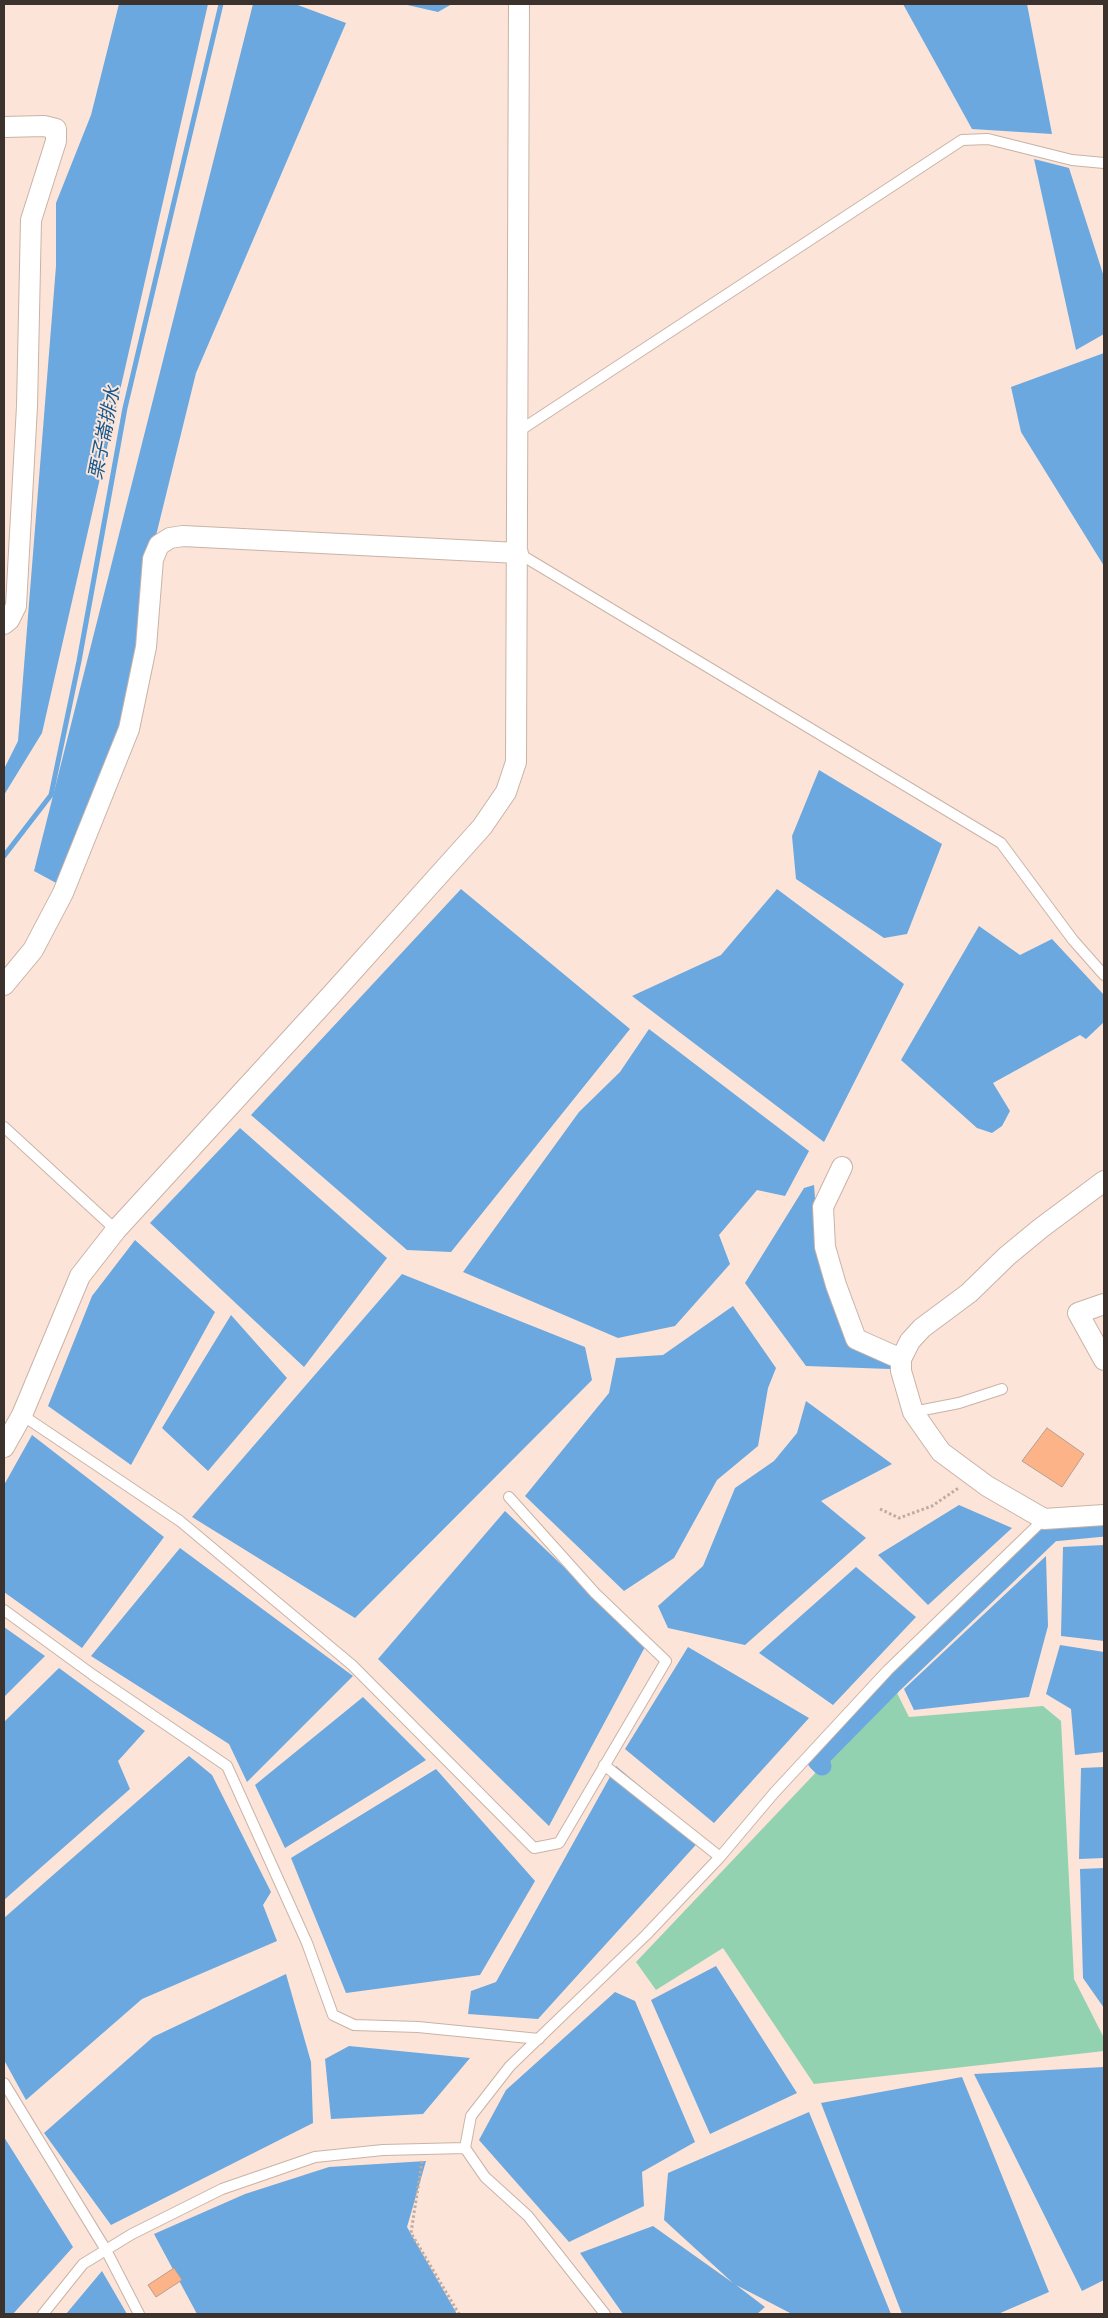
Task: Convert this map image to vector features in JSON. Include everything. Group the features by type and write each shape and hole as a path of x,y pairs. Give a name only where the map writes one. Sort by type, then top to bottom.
{"street":[{"path":"4,1447 22,1415 80,1276 116,1230 482,827 506,792 516,762 519,431 517,324 519,4"},
{"path":"4,127 44,126 56,129 56,141 31,220 27,406 16,606 9,620 4,624"},
{"path":"4,985 33,950 63,893 129,730 146,647 153,559 159,545 170,538 183,536 518,553"},
{"path":"842,1167 823,1207 825,1247 836,1285 856,1338 901,1358"},
{"path":"1104,1181 1040,1228 1007,1256 969,1293 922,1328 910,1341 901,1358 901,1371 913,1412 941,1452 975,1477 1044,1519 1104,1515"},
{"path":"1104,1304 1078,1313 1104,1360"}],"lane":[{"path":"519,431 962,140 988,139 1072,160 1104,163"},
{"path":"518,553 1000,843 1073,940 1104,975"},
{"path":"4,1127 116,1230"},
{"path":"913,1412 959,1403 1002,1389"},
{"path":"22,1415 180,1521 352,1665 534,1848 559,1843 666,1662 595,1593 510,1497"},
{"path":"605,2314 528,2216 485,2177 465,2148 471,2116 510,2066 646,1935 720,1857 774,1793 888,1670 1044,1519"},
{"path":"4,1610 93,1675 227,1766 307,1942 333,2015 354,2025 418,2027 538,2039"},
{"path":"604,1765 720,1857"},
{"path":"4,2082 106,2250 139,2314"},
{"path":"43,2314 83,2264 132,2234 222,2189 316,2157 383,2150 465,2148"}],"path":[{"path":"880,1509 899,1518 932,1506 975,1477"},
{"path":"423,2150 411,2233 459,2314"}],"green space":[{"path":"895,1689 909,1717 1043,1706 1061,1721 1074,1979 1104,2038 1104,2051 814,2084 723,1948 656,1990 636,1962"}],"water":[{"path":"119,4 208,4 42,733 4,795 4,769 18,741 56,266 56,203 91,115"},
{"path":"253,4 295,4 346,23 196,373 148,568 135,674 105,771 58,884 34,871"},
{"path":"403,4 452,4 438,12"},
{"path":"903,4 1027,4 1052,134 972,129"},
{"path":"1034,159 1069,168 1104,277 1104,334 1076,350"},
{"path":"1104,353 1104,566 1021,432 1011,387"},
{"path":"819,770 942,844 907,934 884,938 796,879 792,836"},
{"path":"461,889 630,1029 451,1252 407,1250 251,1115"},
{"path":"777,889 904,984 824,1142 632,996 721,955"},
{"path":"979,926 1020,955 1052,939 1104,995 1104,1022 1086,1039 1080,1035 993,1083 1010,1111 1002,1126 992,1133 977,1128 901,1060"},
{"path":"649,1029 809,1151 785,1196 757,1190 719,1235 730,1264 675,1326 618,1338 463,1272 579,1112 620,1072"},
{"path":"240,1128 387,1258 304,1367 150,1223"},
{"path":"814,1185 817,1223 851,1324 893,1359 890,1369 806,1366 745,1283 804,1188"},
{"path":"135,1240 215,1312 131,1465 48,1406 92,1296"},
{"path":"402,1274 585,1347 592,1380 355,1618 192,1517"},
{"path":"733,1306 776,1368 768,1388 758,1446 717,1480 674,1558 624,1591 525,1496 609,1393 616,1358 663,1355"},
{"path":"231,1315 287,1378 208,1471 162,1428"},
{"path":"806,1401 892,1464 821,1501 866,1538 745,1645 668,1628 658,1606 703,1566 735,1488 774,1461 797,1433"},
{"path":"32,1435 164,1537 82,1648 4,1592 4,1485"},
{"path":"959,1505 1012,1528 928,1605 878,1555"},
{"path":"505,1511 646,1645 549,1826 378,1659"},
{"path":"1104,1522 1104,1536 1060,1539 1054,1525"},
{"path":"1104,1545 1104,1641 1061,1636 1063,1547"},
{"path":"180,1548 353,1676 247,1782 229,1744 91,1656"},
{"path":"1046,1556 1048,1626 1029,1697 914,1710 904,1689"},
{"path":"856,1567 916,1617 833,1705 759,1653"},
{"path":"4,1627 45,1656 4,1697"},
{"path":"1060,1645 1104,1652 1104,1752 1075,1755 1071,1709 1046,1694"},
{"path":"688,1647 809,1718 714,1823 625,1749"},
{"path":"59,1668 145,1731 118,1761 130,1789 4,1900 4,1722"},
{"path":"363,1697 426,1760 285,1848 255,1785"},
{"path":"189,1756 212,1775 271,1892 263,1905 277,1941 142,1999 26,2100 4,2060 4,1918"},
{"path":"616,1766 702,1838 538,2019 468,2014 471,1991 496,1982"},
{"path":"1104,1767 1104,1858 1079,1859 1081,1768"},
{"path":"436,1769 535,1881 480,1975 346,1993 291,1858"},
{"path":"1104,1868 1104,2008 1083,1978 1080,1869"},
{"path":"716,1966 797,2093 710,2134 651,2000"},
{"path":"286,1974 311,2062 313,2123 111,2225 44,2133 153,2037"},
{"path":"615,1992 635,2001 695,2142 642,2172 644,2206 569,2242 479,2140 506,2090"},
{"path":"349,2046 470,2058 423,2114 331,2119 325,2059"},
{"path":"1104,2067 1104,2280 1082,2291 974,2074"},
{"path":"962,2077 1049,2292 998,2314 902,2314 821,2103"},
{"path":"809,2112 891,2314 792,2314 736,2285 765,2307 757,2314 623,2314 580,2253 653,2226 733,2283 664,2220 668,2173"},
{"path":"4,2137 73,2247 13,2314 4,2314"},
{"path":"426,2161 407,2227 457,2314 197,2314 154,2234 245,2194 329,2167"},
{"path":"102,2271 127,2314 66,2314"}],"building":[{"path":"1047,1428 1084,1454 1062,1487 1022,1461"},
{"path":"174,2268 182,2280 156,2297 148,2285"}],"waterway":[{"name":"栗子崙排水","path":"4,856 51,795 79,661 125,408 221,4"},
{"path":"822,1766 817,1761 892,1685 1052,1532 1104,1527"}]}
